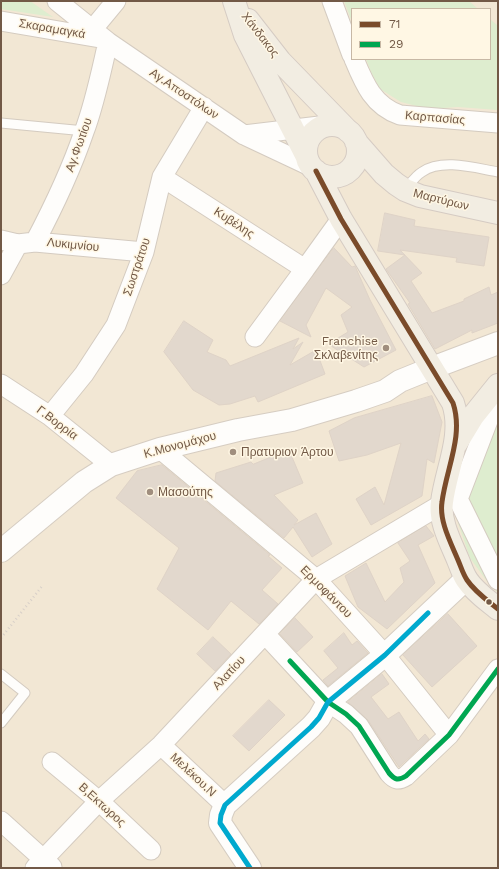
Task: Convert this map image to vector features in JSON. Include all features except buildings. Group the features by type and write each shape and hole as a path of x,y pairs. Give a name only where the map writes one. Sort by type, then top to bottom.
{"main road":[{"name":"Χάνδακος","path":"239,2 245,35 311,164 341,219 453,403 455,411 455,447"},
{"name":"Χάνδακος","path":"239,2 280,61 344,133"},
{"path":"320,127 344,133 358,150 356,159 352,166 347,172 339,176 331,177 323,175 311,164 306,146 313,132 320,127"},
{"name":"Μαρτύρων","path":"344,133 384,174 405,190 420,196 498,213"},
{"name":"Κ.Μονομάχου","path":"1,551 84,482 111,465 160,449 238,430 292,420 356,401 385,391 400,381 435,374 498,343"},
{"path":"498,385 473,416 455,447 442,504 447,533 466,579 474,589 498,609"},
{"path":"247,867 220,823 220,815 225,805 311,727 319,718 328,702 385,655 466,579"}],"street":[{"name":"Αγ.Αποστόλων","path":"57,1 101,37 244,135 311,164"},
{"path":"101,37 116,1"},
{"path":"332,1 351,52"},
{"name":"Σκαραμαγκά","path":"1,20 101,37"},
{"name":"Αγ.Φωτίου","path":"1,275 18,242 67,178 85,131 100,78 101,37"},
{"name":"Καρπασίας","path":"354,60 366,86 374,98 387,110 400,115 416,117 498,123"},
{"name":"Σωστράτου","path":"50,416 84,374 116,325 144,252 162,177 204,108"},
{"path":"244,135 293,129 344,133"},
{"name":"Κυβέλης","path":"162,177 305,269"},
{"path":"255,337 341,219"},
{"name":"Λυκιμνίου","path":"18,242 144,252"},
{"name":"Γ.Βορρία","path":"1,384 50,416 111,465"},
{"path":"498,412 489,418 458,499 498,580"},
{"path":"183,443 183,468"},
{"name":"Ερμοφάντου","path":"160,449 316,579 385,655 449,735"},
{"name":"Αλατίου","path":"44,865 99,802 161,745 316,579 442,504"},
{"path":"265,634 328,702 346,714 359,726 389,772 395,779 399,780 406,776 449,735 498,669"},
{"name":"Μελέκου.Ν","path":"161,745 225,805"},
{"name":"Β,Εκτωρος","path":"52,762 99,802 151,850"},
{"path":"1,821 44,865"}],"lane":[{"path":"1,123 85,131"},
{"path":"405,190 421,172 434,165 464,165 498,172"},
{"path":"1,674 25,693 1,723"}],"path":[{"path":"1,638 44,586"}],"shaded area":[{"path":"1,1 498,1 498,868 1,868"}],"green space":[{"path":"1,1 30,1 53,17 1,9"},
{"path":"344,1 469,1 477,8 351,8 351,19"},
{"path":"491,20 498,26 498,110 458,107 428,109 401,102 380,89 366,60 491,60"},
{"path":"498,411 498,593 486,580 470,558 458,523 458,499"}],"transit line":[{"name":"71","path":"316,171 341,219 453,403 456,415 455,440 444,490 442,517 449,539 466,578 477,592 498,609"},
{"path":"250,868 220,823 225,805 311,727 319,718 328,702 385,655 428,613"},
{"name":"29","path":"290,661 328,702 346,714 359,726 389,773 393,777 399,779 406,776 449,735 498,669"}],"place":[{"name":"Franchise Σκλαβενίτης","path":"386,348"},
{"name":"Πρατυριον Άρτου","path":"233,452"},
{"name":"Μασούτης","path":"150,492"}]}
